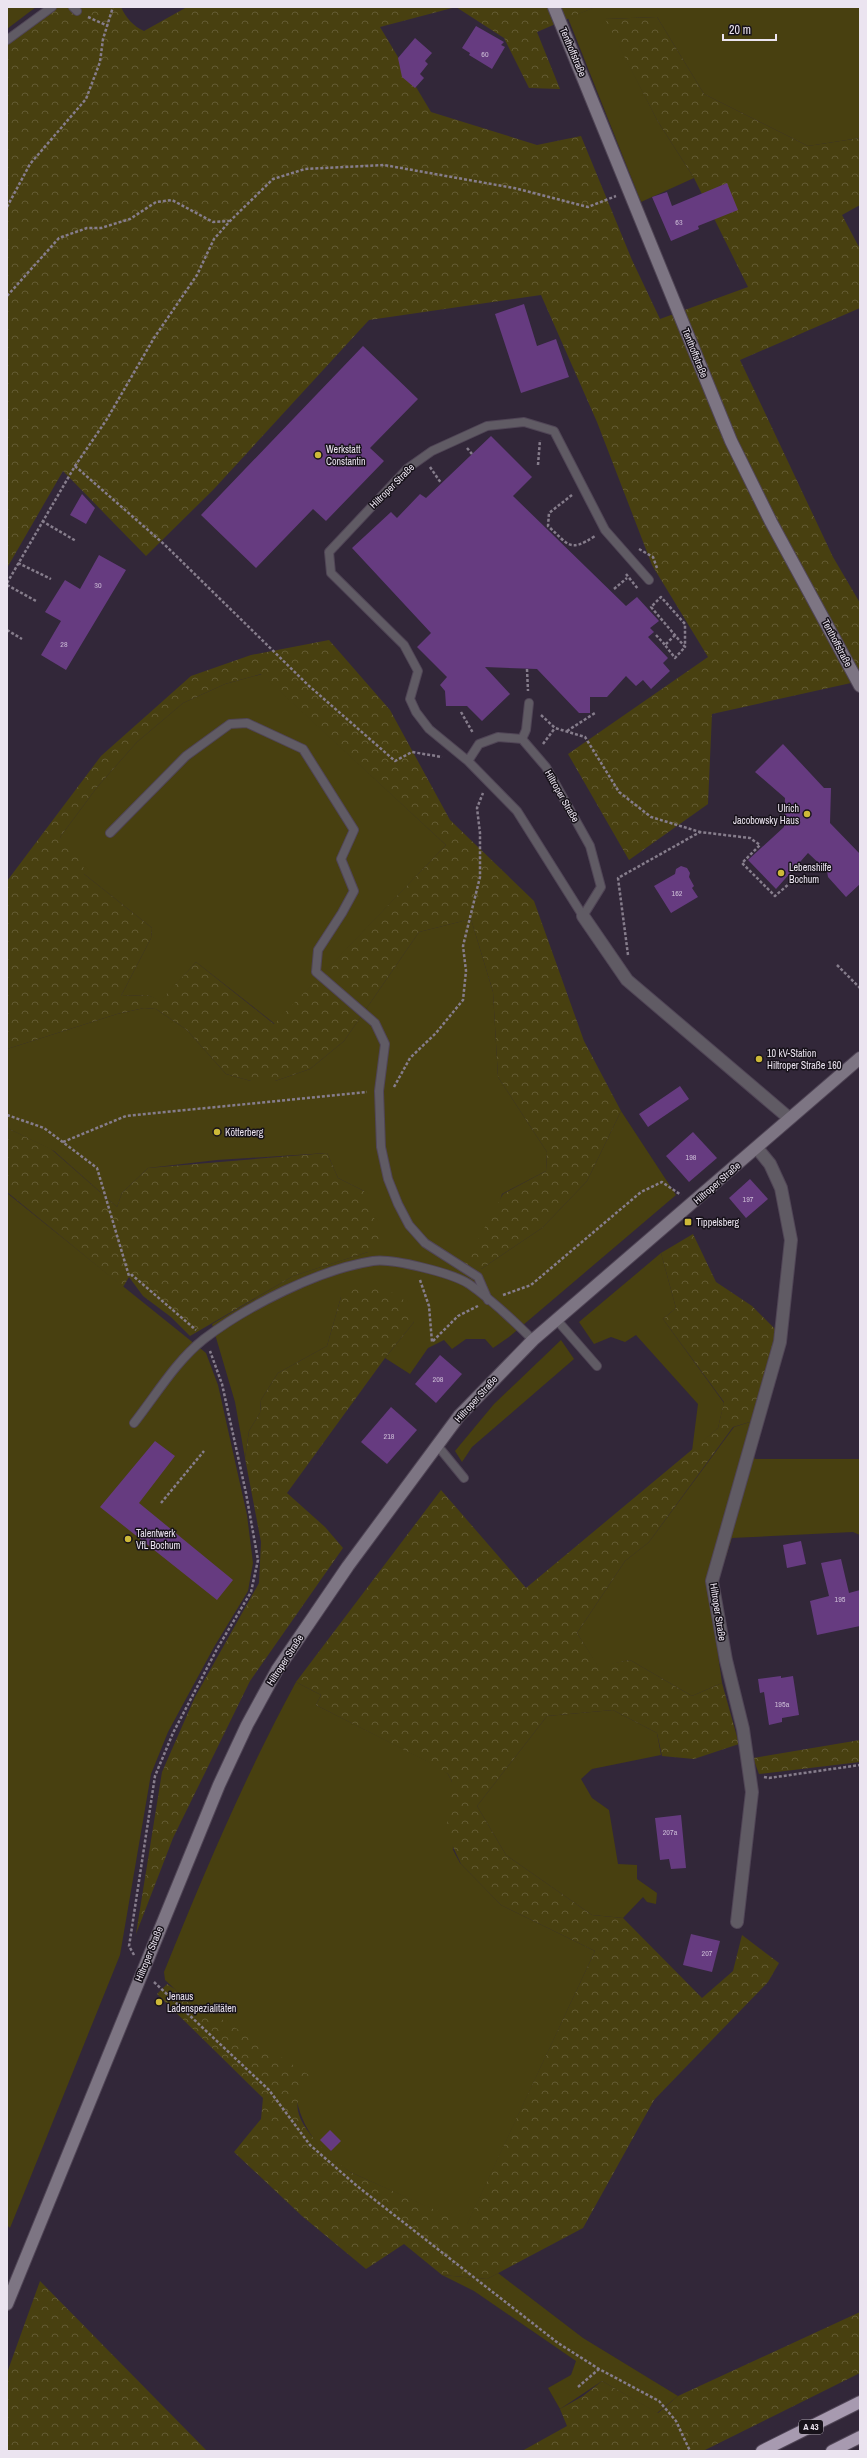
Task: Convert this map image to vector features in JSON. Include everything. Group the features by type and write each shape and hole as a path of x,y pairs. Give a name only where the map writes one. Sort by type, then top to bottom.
{"highway":[{"name":"A 43","path":"762,2451 860,2402"},
{"path":"832,2451 860,2437"}],"street":[{"name":"Tenthoffstraße","path":"554,7 731,441 771,522 860,686"},
{"name":"Hiltroper Straße","path":"583,916 627,980 789,1118"},
{"name":"Hiltroper Straße","path":"7,2304 219,1785 247,1726 277,1670 348,1566 459,1416 532,1340 691,1205 789,1118 860,1058"},
{"name":"Hiltroper Straße","path":"737,1922 752,1792 743,1729 726,1660 712,1581 780,1342 791,1240 781,1188 770,1164 757,1148"}],"lane":[{"path":"7,40 52,7"},
{"name":"Hiltroper Straße","path":"522,739 546,767 590,846 601,888 583,916 517,811 468,761 429,729 416,712 410,699 418,671 404,645 331,573 328,552 408,468 432,451 487,426 524,422 554,431 605,530 649,580"},
{"path":"468,761 479,744 498,737 522,739 526,730 529,703"},
{"path":"110,833 186,756 230,724 246,723 302,749 354,830 341,859 354,890 342,913 318,950 316,972 375,1023 384,1044 379,1090 381,1147 388,1179 409,1225 425,1243 478,1277 488,1300"},
{"path":"134,1423 185,1358 204,1340 249,1310 318,1276 374,1260 432,1268 469,1284 506,1314 532,1340"},
{"path":"556,1319 597,1366"},
{"path":"437,1445 464,1478"}],"path":[{"path":"7,207 30,164 86,99 100,62 103,39 114,7"},
{"path":"75,9 108,26"},
{"path":"36,601 7,584 18,563 61,488 108,419 154,338 198,275 214,239 230,221 273,179 305,169 384,164 514,188 588,207 610,199"},
{"path":"7,296 59,238 86,228 101,228 130,219 156,202 172,200 213,222 230,221"},
{"path":"538,464 541,427"},
{"path":"423,457 441,483"},
{"path":"75,466 165,544 308,685 375,741 388,756 395,761 412,752 468,761"},
{"path":"590,500 573,494 549,513 548,526 570,546 580,546 605,530"},
{"path":"42,521 76,541"},
{"path":"18,563 51,579"},
{"path":"614,589 627,578"},
{"path":"656,635 675,658 685,647 685,624 661,597 651,607 685,647"},
{"path":"7,630 22,638"},
{"path":"665,645 675,635"},
{"path":"461,712 479,744"},
{"path":"566,732 595,714"},
{"path":"535,754 555,728 585,737 620,792 651,817 700,832 750,838 760,845 742,863 775,896 790,883"},
{"path":"379,1114 410,1058 436,1033 463,1000 466,971 463,946 471,903 480,877 480,833 477,808 488,782"},
{"path":"627,980 628,945 618,878 700,832"},
{"path":"838,965 860,988"},
{"path":"62,1142 126,1116 379,1090"},
{"path":"7,1115 44,1128 97,1168 129,1276 132,1275 194,1327 204,1340 214,1360 222,1384 246,1493 258,1560 251,1592 172,1733 155,1776 129,1946 143,1968 162,1990 268,2090 310,2145 357,2186 558,2343 599,2369 658,2401 676,2421 690,2451"},
{"path":"416,1266 429,1306 432,1342 458,1316 488,1300 532,1285 642,1192 662,1182 675,1189 691,1205"},
{"path":"161,1503 204,1451"},
{"path":"749,1772 769,1778 860,1765"},
{"path":"578,2387 599,2369"}],"green space":[{"path":"7,7 36,7 7,29"},
{"path":"57,7 121,7 130,21 136,27 144,31 187,7 456,7 380,27 431,112 537,145 581,136 632,260 660,319 748,287 694,178 657,120 605,19 657,17 704,94 808,146 860,138 860,205 842,215 860,249 860,308 740,360 833,557 860,603 860,681 712,714 708,804 629,860 568,754 708,657 652,565 597,422 541,295 369,320 213,490 146,556 63,471 7,568 7,45"},
{"path":"456,7 595,7 537,32 560,89 529,88 504,38"},
{"path":"595,7 860,7 860,138 808,146 704,94 657,17 606,19 657,120 694,178 641,202 568,18"},
{"path":"329,640 390,710 450,820 534,901 584,1041 621,1111 587,1181 542,1228 481,1269 464,1265 503,1194 546,1171 547,1152 498,1077 493,992 471,919 419,932 344,1041 310,1069 275,1081 251,1081 226,1074 187,1030 156,1009 144,1008 117,1014 7,1049 7,881 101,756 191,676 251,655","holes":["261,674 446,845 274,1024 196,962 161,1000 147,995 121,996 151,938 152,928 84,874 83,860 60,837 98,786 137,742 183,703 225,684"]},
{"path":"262,674 446,845 275,1024 196,962 161,1001 147,995 121,996 151,938 152,928 84,874 60,837 98,786 137,742 183,703 225,684"},
{"path":"471,919 493,992 498,1077 547,1152 546,1171 502,1194 481,1269 542,1228 587,1181 621,1111 676,1195 509,1337 493,1348 485,1339 466,1339 452,1349 444,1340 428,1348 410,1374 385,1358 414,1322 341,1297 327,1346 278,1373 261,1400 260,1413 249,1431 245,1458 235,1402 212,1324 293,1276 368,1252 364,1191 338,1178 327,1153 217,1160 148,1168 122,1193 117,1207 54,1151 7,1128 7,1049 117,1014 144,1008 156,1009 187,1030 226,1074 251,1081 275,1081 310,1069 344,1041 419,932"},
{"path":"7,1128 51,1149 117,1207 122,1193 148,1168 327,1153 338,1178 364,1191 382,1239 368,1252 293,1276 190,1336 171,1317 143,1296 129,1277 123,1287 7,1192"},
{"name":"Talentwerk VfL Bochum","path":"7,1193 206,1353 218,1385 247,1515 253,1563 248,1591 214,1647 168,1732 151,1774 120,1955 10,2228 7,2225"},
{"path":"693,1234 716,1282 752,1306 779,1333 753,1421 733,1427 649,1542 625,1561 577,1633 598,1666 630,1660 692,1696 722,1683 739,1744 694,1759 662,1756 657,1733 613,1710 547,1716 477,1806 506,1855 592,1915 623,1918 702,1998 733,1971 742,1935 779,1963 768,1982 654,2100 583,2228 487,2279 442,2275 404,2244 366,2269 302,2216 234,2152 261,2119 263,2098 157,1994 167,1984 309,2075 298,2101 298,2110 301,2120 315,2141 350,2172 467,2224 595,1951 501,1905 461,1864 446,1832 452,1782 448,1774 428,1762 316,1705 321,1695 296,1682 441,1490 526,1588 718,1428 724,1402 663,1319 676,1308 661,1253"},
{"path":"661,1253 676,1308 663,1319 724,1403 718,1428 692,1451 698,1404 636,1335 625,1342 611,1337 594,1344 579,1322"},
{"path":"362,1285 401,1295 414,1322 385,1358 287,1493 325,1527 343,1548 250,1681 173,1838 136,1934 162,1772 195,1697 259,1583 261,1542 245,1458 249,1431 260,1413 261,1400 278,1373 327,1346 341,1297"},
{"path":"561,1340 574,1359 472,1447 462,1462 455,1451 494,1404"},
{"path":"753,1421 747,1443 755,1459 860,1459 860,1535 853,1532 732,1538 718,1581 708,1583 722,1683 692,1696 630,1660 598,1667 577,1633 625,1561 649,1542 734,1427"},
{"path":"296,1682 321,1695 316,1705 439,1767 448,1774 452,1782 453,1850 460,1863 501,1905 595,1951 467,2225 350,2172 331,2158 310,2133 300,2113 297,2102 165,1980 164,1972 226,1825 259,1753"},
{"path":"613,1710 657,1733 661,1755 592,1769 581,1779 592,1798 609,1810 618,1864 637,1865 637,1879 657,1893 656,1904 647,1902 643,1897 623,1918 592,1915 506,1855 477,1806 547,1716"},
{"path":"860,1740 860,1762 759,1774 753,1758"},
{"path":"498,2273 583,2338 678,2396 657,2413 602,2381 560,2409 548,2388 571,2375 576,2361 474,2291 442,2275 487,2279"},
{"path":"40,2281 207,2451 7,2451 7,2373"},
{"path":"860,2312 860,2373 703,2451 522,2451 567,2426 560,2409 583,2396 602,2381 658,2413 678,2396"}],"building":[{"path":"476,26 504,42 501,45 505,47 492,69 469,55 470,53 462,48"},
{"path":"415,38 432,53 425,61 428,64 420,74 424,78 415,88 402,77 398,58"},
{"path":"727,183 738,210 698,226 699,229 671,241 652,197 667,192 672,206"},
{"path":"524,304 537,346 556,339 569,377 521,393 495,314"},
{"name":"Werkstatt Constantin","path":"363,346 418,399 370,448 384,461 326,521 313,509 256,568 201,515"},
{"path":"491,436 532,477 513,496 626,606 637,597 659,621 650,628 654,632 648,637 668,658 663,663 670,671 651,689 643,680 636,686 626,676 607,697 590,697 590,713 579,713 537,669 485,667 510,694 482,721 467,706 446,706 445,691 440,685 447,677 417,647 431,633 352,548 391,512 397,518 420,494 426,498"},
{"path":"82,494 95,508 86,524 70,515"},
{"path":"99,555 126,570 66,670 41,655 61,621 45,612 65,580 80,589"},
{"name":"Ulrich Jacobowsky Haus","path":"783,744 824,788 831,788 830,823 860,854 860,884 846,897 828,877 827,871 808,853 776,889 748,860 784,827 785,798 755,772"},
{"path":"681,866 687,868 690,873 689,877 694,886 692,888 698,897 671,913 654,886 675,874 676,869"},
{"path":"680,1086 689,1099 648,1127 639,1114"},
{"path":"693,1132 717,1158 689,1182 666,1156"},
{"path":"750,1179 768,1199 746,1218 729,1198"},
{"path":"440,1355 462,1374 436,1403 415,1384"},
{"path":"391,1407 417,1430 387,1464 361,1442"},
{"path":"155,1441 175,1456 139,1503 233,1580 217,1600 100,1507"},
{"path":"801,1541 806,1564 787,1568 783,1545"},
{"path":"841,1559 849,1593 860,1590 860,1626 817,1635 810,1601 829,1596 821,1563"},
{"path":"781,1676 781,1678 793,1676 799,1715 782,1718 782,1722 769,1725 764,1692 760,1693 758,1679"},
{"path":"681,1815 686,1868 671,1869 669,1859 660,1860 655,1818"},
{"path":"691,1934 720,1941 712,1972 683,1965"},
{"path":"330,2130 341,2141 331,2151 320,2140"}],"place":[{"name":"Werkstatt Constantin","path":"318,455"},
{"name":"Ulrich Jacobowsky Haus","path":"807,814"},
{"name":"Lebenshilfe Bochum","path":"781,873"},
{"name":"10 kV-Station Hiltroper Straße 160","path":"759,1059"},
{"name":"Kötterberg","path":"217,1132"},
{"name":"Tippelsberg","path":"688,1222"},
{"name":"Talentwerk VfL Bochum","path":"128,1539"},
{"name":"Jenaus Ladenspezialitäten","path":"159,2002"}]}
